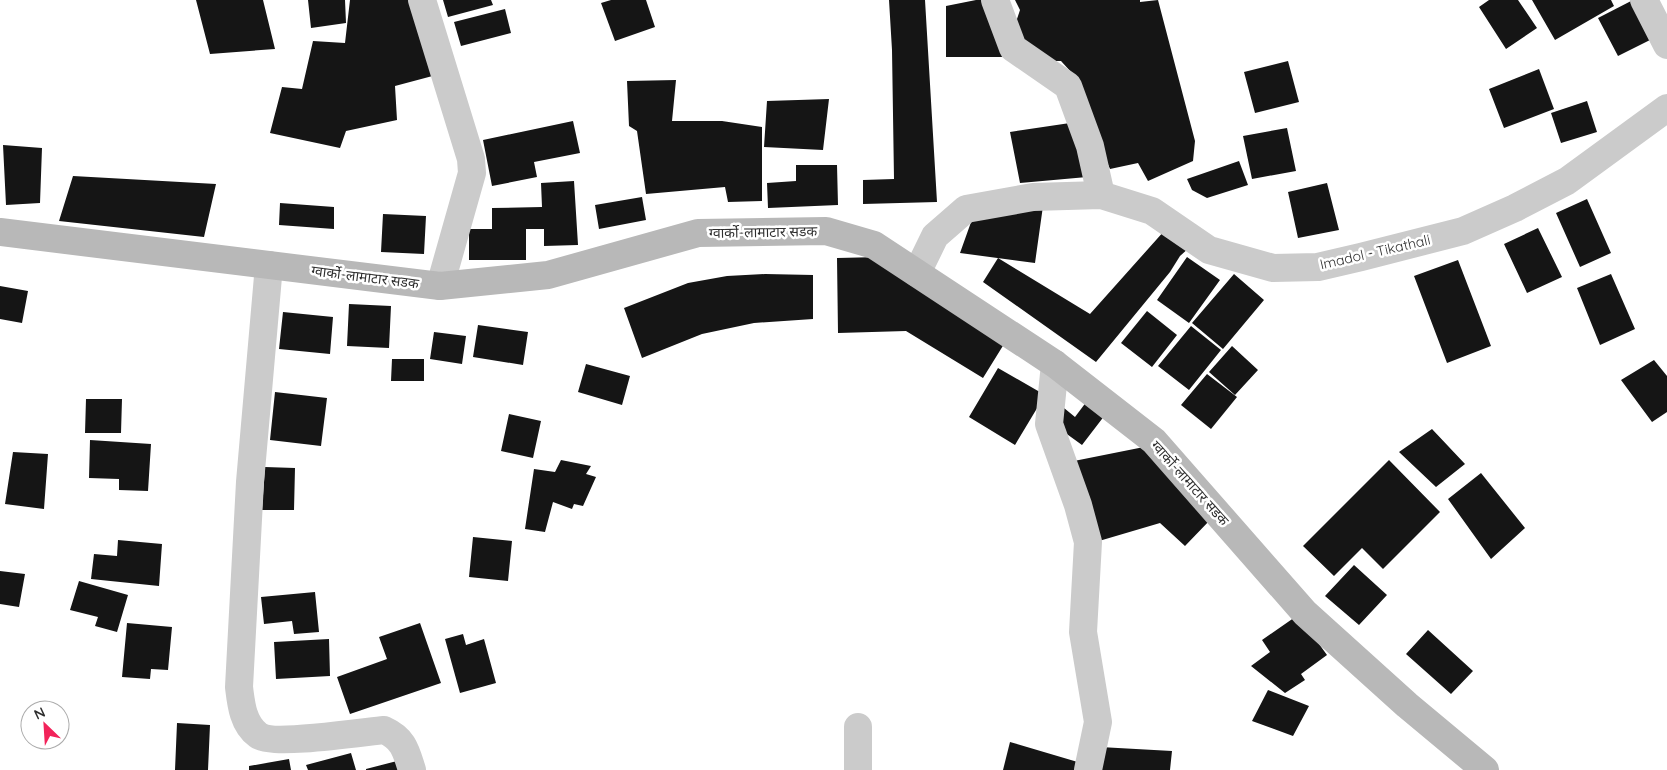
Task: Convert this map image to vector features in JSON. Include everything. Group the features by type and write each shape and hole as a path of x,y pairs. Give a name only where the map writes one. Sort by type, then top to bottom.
{"main road":[{"name":"ग्वार्को-लामाटार सडक","path":"0,232 440,286 548,275 698,233 826,231 874,245 1055,364 1154,441 1305,613 1407,705 1485,770"}],"street":[{"path":"422,0 471,159 472,173 440,286"},
{"path":"996,0 1013,48 1068,86 1090,146 1101,195"},
{"path":"1644,0 1667,45"},
{"name":"Imadol - Tikathali","path":"917,273 936,236 966,209 1033,197 1101,195 1152,211 1209,250 1273,268 1318,267 1463,231 1515,208 1567,181 1667,108"},
{"path":"268,265 250,482 239,687 242,711 250,726 260,736 278,740 384,730 394,735 402,743 412,770"},
{"path":"1055,364 1049,424 1078,505 1088,542 1083,632 1098,722 1088,770"},
{"path":"858,728 858,770"}],"building":[{"path":"196,0 263,0 275,49 210,54"},
{"path":"308,0 345,0 346,23 311,28"},
{"path":"350,0 415,0 440,74 395,86 397,120 346,131 340,148 270,133 282,87 302,89 313,41 345,43"},
{"path":"443,0 491,0 493,5 448,17"},
{"path":"611,0 646,0 655,27 615,41 601,3"},
{"path":"889,0 925,0 937,202 863,204 863,180 894,179 892,50"},
{"path":"976,0 992,0 1003,57 946,57 946,6"},
{"path":"1015,0 1140,0 1140,2 1158,0 1195,141 1193,161 1148,181 1138,163 1110,169 1091,126 1072,73 1061,61 1044,61 1021,39 1015,25 1020,10"},
{"path":"1489,0 1518,0 1537,28 1506,49 1479,7"},
{"path":"1532,0 1611,0 1614,6 1555,40"},
{"path":"1633,0 1658,36 1618,56 1598,18"},
{"path":"505,9 511,33 461,46 454,22"},
{"path":"1288,61 1299,102 1255,113 1244,72"},
{"path":"1539,69 1554,109 1504,128 1489,89"},
{"path":"676,80 672,121 722,121 762,127 762,201 728,202 725,187 646,194 637,131 629,126 627,81"},
{"path":"829,99 823,150 764,147 767,101"},
{"path":"1587,101 1597,132 1561,143 1551,113"},
{"path":"573,121 580,153 534,162 537,177 492,186 483,140"},
{"path":"1070,123 1087,177 1020,183 1010,132"},
{"path":"1287,128 1296,171 1252,179 1243,136"},
{"path":"3,145 42,148 40,203 6,205"},
{"path":"1239,161 1248,185 1207,198 1192,190 1187,179"},
{"path":"796,165 837,165 838,205 768,208 767,183 796,181"},
{"path":"73,176 216,184 204,237 59,221"},
{"path":"574,181 578,245 544,246 544,229 526,229 526,260 469,260 469,229 492,229 492,208 542,207 541,183"},
{"path":"1327,183 1339,230 1298,238 1288,192"},
{"path":"642,197 646,220 599,229 595,205"},
{"path":"1587,199 1611,253 1580,267 1556,213"},
{"path":"280,203 334,207 334,229 279,225"},
{"path":"1043,206 1035,263 960,253 975,211"},
{"path":"383,214 426,216 424,254 381,252"},
{"path":"1538,228 1562,277 1527,293 1504,244"},
{"path":"1165,230 1190,247 1180,256 1170,272 1096,362 983,282 998,258 1090,314"},
{"path":"880,257 1009,336 983,378 906,331 838,333 837,258"},
{"path":"1187,257 1220,280 1189,323 1157,300"},
{"path":"1458,260 1491,346 1447,363 1414,276"},
{"path":"765,274 813,275 813,319 754,323 702,334 642,358 624,308 688,283 727,276"},
{"path":"1234,274 1264,300 1223,349 1192,323"},
{"path":"1611,274 1635,329 1600,345 1577,288"},
{"path":"0,286 28,291 22,323 0,319"},
{"path":"349,304 391,306 389,348 347,346"},
{"path":"1147,311 1177,335 1152,367 1121,343"},
{"path":"283,312 333,317 330,354 279,349"},
{"path":"478,325 528,332 523,365 473,357"},
{"path":"1191,326 1221,350 1189,390 1158,366"},
{"path":"434,332 466,336 462,364 430,359"},
{"path":"1232,346 1258,370 1235,395 1209,372"},
{"path":"392,359 424,359 424,381 391,381"},
{"path":"1654,360 1667,376 1667,412 1652,422 1621,380"},
{"path":"586,364 630,376 622,405 578,392"},
{"path":"998,368 1045,395 1015,445 969,417"},
{"path":"1207,374 1237,397 1211,429 1181,405"},
{"path":"275,392 327,398 321,446 270,440"},
{"path":"86,399 122,399 121,433 85,433"},
{"path":"1087,401 1105,415 1082,445 1053,424 1064,408 1075,417"},
{"path":"509,414 541,421 533,458 501,451"},
{"path":"1432,429 1465,464 1436,487 1399,452"},
{"path":"90,440 151,444 148,491 119,490 119,479 89,478"},
{"path":"1149,446 1211,519 1185,546 1160,523 1099,541 1074,461"},
{"path":"13,452 48,454 44,509 5,504"},
{"path":"561,460 591,466 586,474 596,477 583,506 574,504 572,509 553,502 545,532 525,529 534,469 555,472"},
{"path":"1389,460 1440,512 1383,569 1362,548 1334,576 1303,546"},
{"path":"265,467 295,468 294,510 262,510"},
{"path":"1481,473 1525,528 1491,559 1448,499"},
{"path":"473,537 512,541 508,581 469,577"},
{"path":"118,540 162,544 159,586 91,579 94,554 117,556"},
{"path":"1354,565 1387,595 1359,625 1325,596"},
{"path":"0,571 25,574 19,607 0,604"},
{"path":"79,581 128,595 117,632 95,626 98,617 70,610"},
{"path":"315,592 319,632 294,634 292,621 264,624 261,597"},
{"path":"1298,615 1327,655 1301,674 1305,680 1285,693 1251,666 1270,652 1262,640"},
{"path":"127,623 172,627 168,670 151,669 150,679 122,677"},
{"path":"420,623 441,683 350,714 337,677 387,659 379,637"},
{"path":"1428,630 1473,671 1451,694 1406,654"},
{"path":"463,634 466,645 484,639 496,683 460,693 445,639"},
{"path":"329,639 330,676 276,679 274,642"},
{"path":"1268,690 1309,706 1293,736 1252,721"},
{"path":"177,723 210,725 208,770 175,770"},
{"path":"1010,742 1081,763 1079,770 1003,770"},
{"path":"1100,747 1172,751 1170,770 1100,770"},
{"path":"351,753 356,770 308,770 306,765"},
{"path":"289,759 291,770 249,770 249,766"},
{"path":"397,761 399,770 366,770 366,769"}]}
